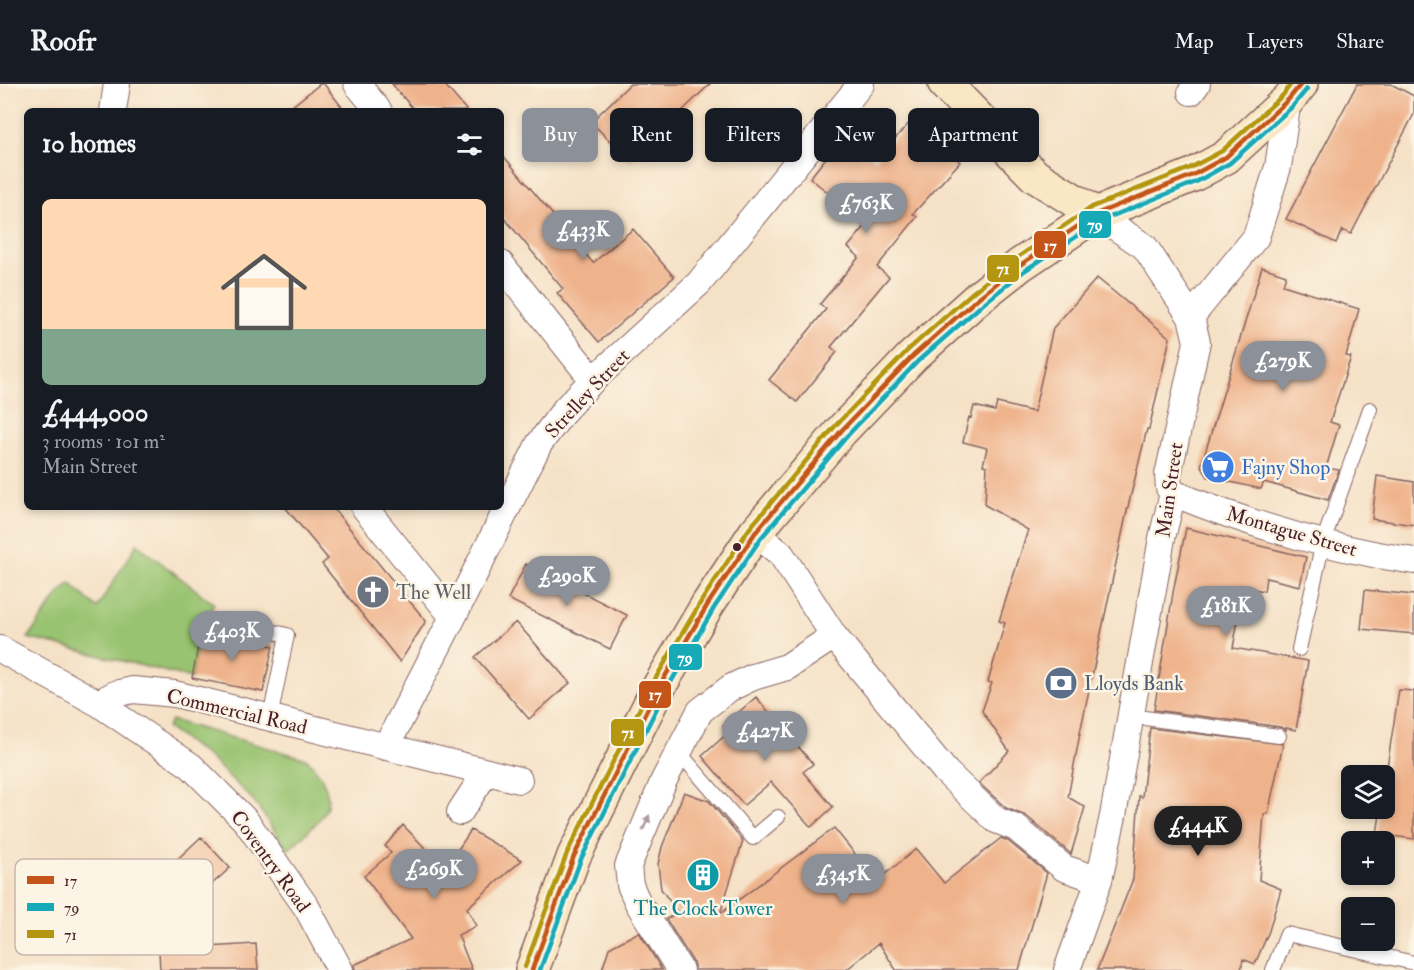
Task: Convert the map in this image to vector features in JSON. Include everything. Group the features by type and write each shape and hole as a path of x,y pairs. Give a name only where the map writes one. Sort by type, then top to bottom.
{"main road":[{"path":"945,84 1035,176 1096,214"},
{"path":"532,970 574,856 657,690 708,604 754,533 842,430 913,356 978,298 1020,265 1096,214 1193,175 1226,157 1295,92"}],"street":[{"path":"113,108 117,84"},
{"path":"357,84 377,108"},
{"name":"Strelley Street","path":"386,747 540,444 566,408 593,380 699,283 861,84"},
{"path":"1096,214 1145,247 1191,317 1256,237 1278,167 1295,92"},
{"path":"504,268 593,380"},
{"name":"Main Street","path":"1067,970 1099,880 1113,816 1162,538 1173,493 1169,488 1168,475 1197,342 1191,317"},
{"name":"Montague Street","path":"1173,493 1208,507 1323,542 1386,557 1414,561"},
{"path":"366,510 453,618"},
{"path":"754,533 781,554 834,636 946,772 996,820 1016,828 1064,868 1099,880"},
{"path":"680,970 638,903 630,885 628,866 664,780 700,711 716,697 753,677 787,667 834,636"},
{"path":"0,648 98,703"},
{"name":"Commercial Road","path":"98,703 115,694 133,690 175,694 519,780"},
{"name":"Coventry Road","path":"98,703 191,766 246,821 307,908 340,970"},
{"path":"460,812 486,772"}],"lane":[{"path":"1299,649 1323,542 1370,410"},
{"path":"270,631 287,635 270,718"},
{"path":"1130,716 1279,736"},
{"path":"678,751 753,838 778,817"},
{"path":"1273,970 1287,934 1414,963"}],"green space":[{"path":"137,544 214,604 201,631 192,678 28,638 57,596 70,583 97,608"},
{"path":"171,720 307,759 321,777 327,791 328,799 324,813 313,827 288,850 253,800 210,758 167,728"}],"building":[{"path":"320,84 324,84 343,108 290,108"},
{"path":"392,84 444,84 464,108 412,108"},
{"path":"630,84 710,84 685,108 610,108 610,141 598,129 598,115"},
{"path":"1357,84 1391,84 1414,96 1414,114 1351,234 1342,230 1336,243 1286,219"},
{"path":"908,124 908,162 960,162 913,214 917,217 877,267 889,277 831,347 837,352 797,402 769,380 826,309 820,304 859,257 848,247 867,224 810,178 823,162 896,162 896,137"},
{"path":"504,157 593,263 633,229 674,277 599,342 557,293 563,289 504,218"},
{"path":"1262,267 1286,275 1283,285 1359,309 1346,356 1351,357 1330,422 1339,425 1326,468 1339,470 1328,500 1264,482 1261,489 1208,477 1201,466"},
{"path":"1097,278 1170,338 1127,511 1081,728 1068,797 1085,807 1071,854 1026,816 1006,808 979,783 1009,751 982,711 992,683 988,682 1005,623 999,621 1028,530 985,505 987,466 983,465 987,448 963,442 974,406 995,411 997,403 1034,412 1053,328"},
{"path":"1377,476 1414,482 1414,525 1372,519"},
{"name":"The Well","path":"287,510 334,510 426,621 400,662 322,564 328,559"},
{"path":"1186,528 1306,557 1300,586 1266,578 1264,591 1244,587 1233,648 1308,661 1296,730 1154,710"},
{"path":"526,564 627,615 610,649 508,599"},
{"path":"1365,590 1414,595 1414,634 1361,629"},
{"path":"516,622 570,683 529,719 475,657"},
{"path":"201,631 273,646 263,692 192,678"},
{"path":"1399,690 1414,691 1414,839 1395,836 1395,831 1377,831 1379,819 1395,819 1395,765 1387,765"},
{"path":"756,697 813,764 803,772 833,807 811,827 771,782 744,805 702,756 729,732 723,726"},
{"path":"1150,728 1283,744 1268,814 1264,814 1259,880 1281,889 1269,931 1255,964 1243,959 1241,970 1097,970 1133,879 1139,796 1142,797"},
{"path":"684,792 709,801 743,841 720,914 834,828 877,881 916,849 944,883 1001,838 1008,841 1047,873 1019,970 896,970 879,943 846,970 695,970 693,962 666,919 678,913 661,889 658,864 662,847"},
{"path":"403,825 445,869 471,830 522,860 467,908 476,926 458,935 472,970 355,970 354,965 411,939 364,876 391,853 385,846"},
{"path":"201,837 230,868 213,883 213,859 178,859"},
{"path":"639,932 662,970 602,970 609,948"},
{"path":"256,944 258,970 160,970 159,955 213,955 213,947"}],"transit line":[{"name":"71","path":"525,967 567,853 651,686 702,600 749,529 836,425 908,350 973,292 1015,259 1092,207 1190,168 1222,151 1283,95 1291,84"},
{"name":"17","path":"532,970 574,856 657,690 708,604 755,533 842,430 913,356 978,298 1020,265 1096,214 1193,175 1226,157 1288,100 1301,84"},
{"name":"79","path":"540,970 581,859 664,694 714,608 761,538 848,435 918,361 1024,271 1100,221 1196,182 1230,163 1293,106 1307,89"}],"place":[{"name":"Fajny Shop","path":"1218,467"},
{"name":"The Well","path":"373,592"},
{"name":"Lloyds Bank","path":"1061,683"},
{"name":"The Clock Tower","path":"703,875"}]}
